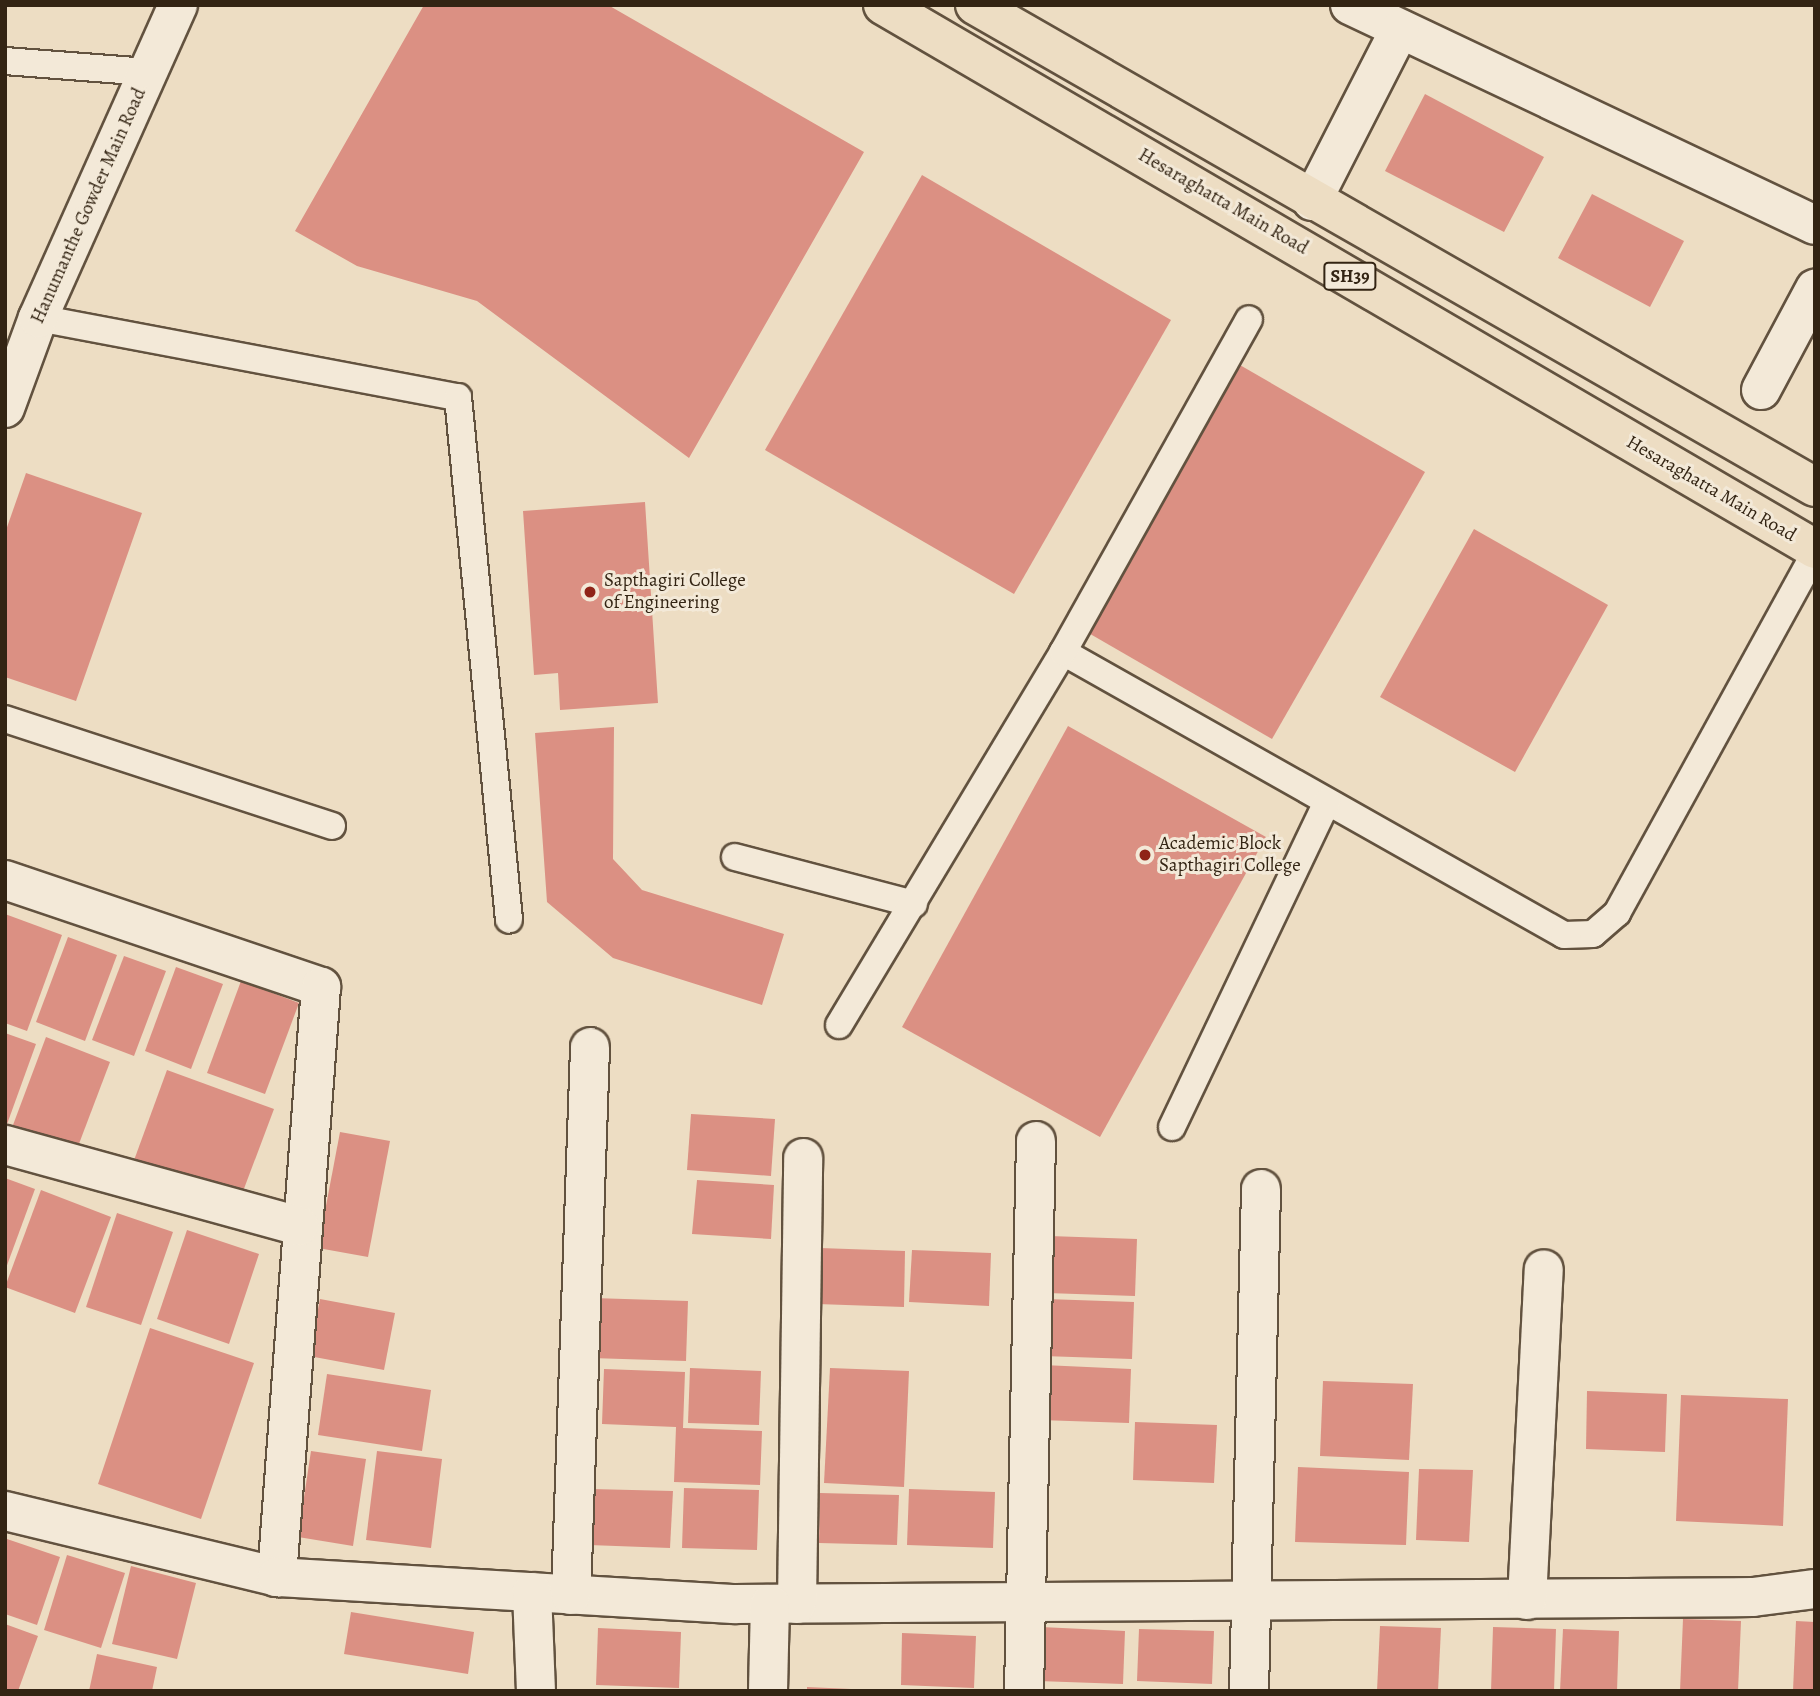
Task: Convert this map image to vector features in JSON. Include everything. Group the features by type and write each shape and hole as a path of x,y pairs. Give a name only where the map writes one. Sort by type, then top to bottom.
{"main road":[{"name":"Hesaraghatta Main Road","path":"883,5 1815,551"},
{"path":"975,5 1312,201 1815,487"}],"street":[{"name":"Hanumanthe Gowder Main Road","path":"5,408 38,318 178,5"},
{"path":"1350,5 1815,225"},
{"path":"1312,201 1400,29"},
{"path":"1761,390 1815,289"},
{"path":"5,880 321,987 299,1226 277,1577"},
{"path":"571,1595 590,1046"},
{"path":"1024,1691 1035,1141"},
{"path":"5,1145 299,1226"},
{"path":"768,1691 783,1604 803,1158"},
{"path":"1249,1691 1254,1601 1261,1189"},
{"path":"1527,1600 1544,1269"},
{"path":"5,1511 277,1577 571,1595 783,1604 1753,1597 1815,1589"},
{"path":"532,1592 536,1691"}],"lane":[{"path":"5,61 148,72"},
{"path":"38,318 458,397 509,920"},
{"path":"839,1025 915,904 1063,652 1249,319"},
{"path":"1063,652 1564,935 1593,934 1617,913 1815,551"},
{"path":"5,719 332,826"},
{"path":"1172,1127 1327,802"},
{"path":"735,857 915,904"}],"building":[{"path":"424,5 608,5 864,152 689,458 477,301 357,266 295,231"},
{"path":"1425,94 1544,157 1504,232 1385,171"},
{"path":"922,175 1171,320 1014,594 765,450"},
{"path":"1592,194 1684,241 1650,307 1558,258"},
{"path":"1219,353 1425,472 1272,739 1066,620"},
{"path":"26,473 142,513 76,701 5,677 5,533"},
{"name":"Sapthagiri College of Engineering","path":"645,502 658,703 560,710 558,673 534,675 523,511"},
{"path":"1474,529 1608,605 1515,772 1380,697"},
{"path":"1068,726 1266,837 1100,1137 902,1027"},
{"path":"614,727 613,859 642,890 784,934 762,1005 613,958 547,902 535,733"},
{"path":"5,914 62,935 27,1031 5,1023"},
{"path":"68,937 117,955 85,1041 36,1022"},
{"path":"124,956 166,971 134,1056 92,1040"},
{"path":"176,967 223,984 191,1069 145,1051"},
{"path":"241,981 299,1003 265,1094 207,1073"},
{"path":"5,1033 36,1044 6,1127 5,1127"},
{"path":"46,1037 110,1062 77,1149 13,1125"},
{"path":"167,1070 274,1109 239,1202 133,1163"},
{"path":"691,1114 775,1119 771,1176 687,1170"},
{"path":"340,1132 390,1141 368,1257 318,1248"},
{"path":"5,1178 35,1189 6,1268 5,1268"},
{"path":"697,1180 774,1185 771,1239 692,1234"},
{"path":"41,1190 111,1217 75,1313 5,1287"},
{"path":"117,1213 173,1232 141,1325 86,1307"},
{"path":"187,1230 259,1254 229,1344 157,1319"},
{"path":"1049,1236 1137,1239 1135,1296 1047,1293"},
{"path":"820,1248 905,1251 904,1307 817,1304"},
{"path":"912,1250 991,1253 989,1306 909,1302"},
{"path":"593,1298 688,1301 686,1361 591,1358"},
{"path":"320,1299 395,1313 384,1370 309,1356"},
{"path":"1046,1299 1134,1302 1132,1359 1043,1356"},
{"path":"150,1328 254,1363 201,1519 98,1484"},
{"path":"1043,1365 1131,1369 1129,1423 1040,1420"},
{"path":"690,1368 761,1371 759,1425 688,1423"},
{"path":"830,1368 909,1371 904,1487 824,1483"},
{"path":"604,1369 685,1372 683,1428 762,1431 760,1485 674,1482 676,1427 602,1424"},
{"path":"327,1374 431,1390 422,1451 318,1435"},
{"path":"1323,1381 1413,1384 1409,1460 1320,1456"},
{"path":"1587,1391 1667,1394 1665,1452 1586,1449"},
{"path":"1681,1395 1788,1399 1783,1526 1676,1521"},
{"path":"1135,1422 1217,1425 1214,1483 1133,1480"},
{"path":"311,1451 366,1459 353,1546 298,1537"},
{"path":"377,1451 442,1459 431,1548 366,1540"},
{"path":"1298,1467 1409,1472 1406,1545 1295,1542"},
{"path":"1419,1469 1473,1470 1469,1542 1416,1540"},
{"path":"684,1488 759,1490 757,1550 682,1548"},
{"path":"591,1489 673,1491 670,1548 589,1545"},
{"path":"909,1489 995,1492 993,1548 907,1545"},
{"path":"820,1493 899,1495 897,1545 819,1543"},
{"path":"7,1539 60,1557 37,1625 5,1614"},
{"path":"67,1555 125,1573 101,1648 44,1630"},
{"path":"131,1566 196,1583 177,1659 112,1644"},
{"path":"351,1612 474,1632 468,1674 344,1654"},
{"path":"1683,1619 1741,1621 1738,1691 1680,1691"},
{"path":"1796,1621 1815,1622 1815,1691 1793,1691"},
{"path":"5,1624 38,1636 18,1691 5,1691"},
{"path":"1380,1626 1441,1628 1438,1691 1377,1691"},
{"path":"1041,1627 1125,1631 1123,1684 1038,1681"},
{"path":"1493,1627 1556,1629 1554,1691 1491,1691"},
{"path":"598,1628 681,1632 679,1688 596,1685"},
{"path":"1139,1629 1214,1631 1212,1684 1137,1681"},
{"path":"1563,1629 1619,1631 1617,1691 1560,1691"},
{"path":"902,1633 976,1636 974,1688 901,1685"},
{"path":"97,1654 157,1667 152,1691 89,1691"},
{"path":"807,1687 851,1689 851,1691 807,1691"}],"place":[{"name":"Sapthagiri College of Engineering","path":"590,592"},
{"name":"Academic Block Sapthagiri College","path":"1145,855"}]}
